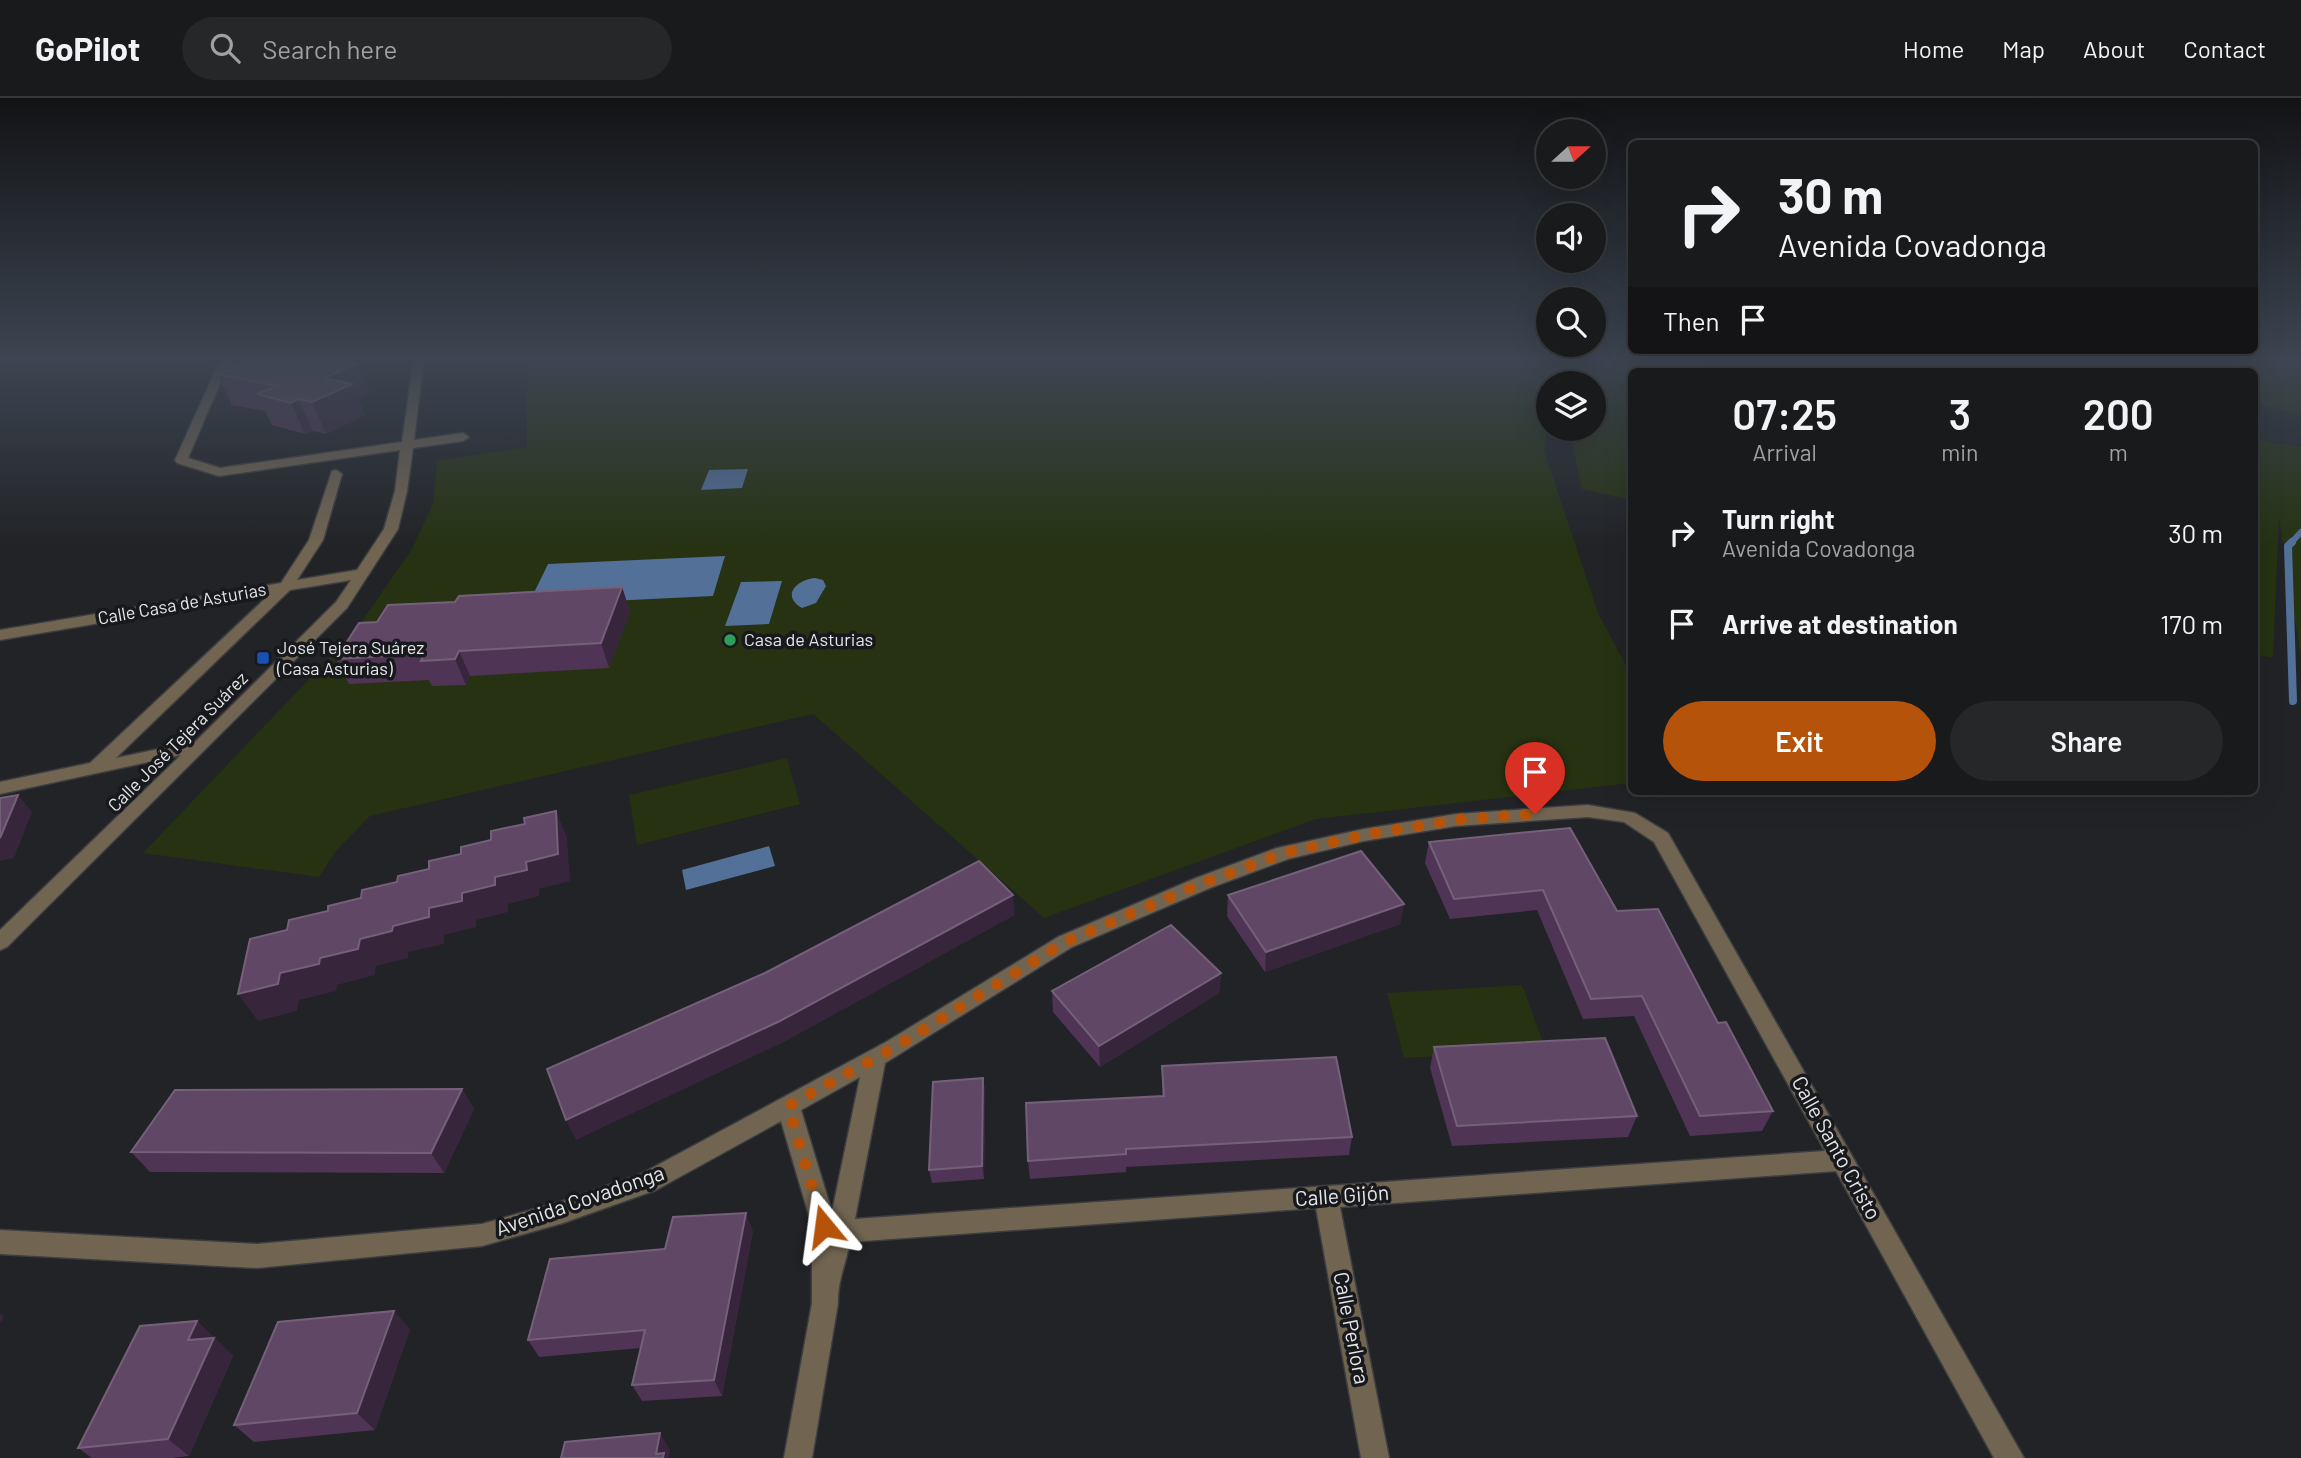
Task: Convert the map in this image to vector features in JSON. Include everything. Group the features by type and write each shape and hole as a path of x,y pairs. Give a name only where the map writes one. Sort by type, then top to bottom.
{"street":[{"path":"198,421 181,460 219,472 463,437"},
{"name":"Calle José Tejera Suárez","path":"0,942 342,606 391,529 401,491 410,421"},
{"name":"Calle José Tejera Suárez","path":"95,768 286,586 316,540 336,474"},
{"name":"Calle Casa de Asturias","path":"0,635 365,573"},
{"path":"0,788 203,745"},
{"name":"Avenida Covadonga","path":"0,1242 41,1242 257,1256 482,1235 563,1212 648,1182 875,1059 1065,942 1203,883 1284,853 1364,835 1456,820 1588,811 1629,817 1661,838"},
{"name":"Calle Santo Cristo","path":"1661,838 2010,1458"},
{"path":"798,1458 825,1303 875,1059"},
{"path":"788,1106 824,1226 825,1303"},
{"name":"Calle Gijón","path":"841,1231 1842,1160"},
{"name":"Calle Perlora","path":"1326,1197 1375,1458"}],"green space":[{"path":"527,421 1536,421 1536,441 1545,441 1544,450 1598,613 1628,669 1628,783 1316,819 1044,918 813,714 370,816 336,851 319,877 143,853 355,631 412,549 433,504 437,461 527,447"},
{"path":"1606,421 1628,421 1628,499 1582,489 1572,441 1606,441"},
{"path":"2258,441 2301,447 2301,658 2279,518 2273,658 2258,655"},
{"path":"787,758 800,804 637,845 629,795"},
{"path":"1522,985 1546,1050 1404,1058 1387,993"}],"water":[{"path":"748,469 742,488 701,490 709,470"},
{"path":"725,556 713,596 528,605 548,564"},
{"path":"808,579 823,580 826,586 816,603 802,608 792,599 793,589"},
{"path":"782,581 769,624 725,626 741,582"},
{"path":"769,846 775,866 686,890 682,870"}],"building":[{"path":"622,587 601,643 459,651 455,659 421,661 424,654 336,659 359,623 377,622 388,605 455,602 459,596"},
{"path":"18,795 0,838 0,798"},
{"path":"556,811 558,854 526,862 527,870 495,877 495,885 462,893 462,901 429,908 429,917 393,926 392,931 360,939 358,949 320,958 319,964 280,973 278,984 238,994 250,939 287,930 289,920 328,911 328,906 361,898 362,890 397,882 398,876 429,869 429,861 461,854 461,847 491,840 491,831 525,824 524,818"},
{"path":"1570,828 1617,911 1658,909 1718,1023 1726,1022 1773,1111 1700,1116 1642,996 1591,999 1543,890 1454,899 1429,842"},
{"path":"1361,851 1404,904 1266,952 1228,895"},
{"path":"979,861 1013,895 780,1021 566,1120 547,1069 765,973"},
{"path":"1171,925 1221,973 1099,1046 1052,991"},
{"path":"1605,1038 1637,1116 1457,1126 1434,1047"},
{"path":"1336,1057 1352,1137 1126,1149 1126,1154 1028,1161 1026,1103 1164,1096 1162,1066"},
{"path":"983,1078 982,1166 929,1170 933,1082"},
{"path":"462,1089 431,1153 131,1152 175,1090"},
{"path":"746,1213 714,1380 632,1385 645,1330 528,1340 550,1259 665,1249 673,1217"},
{"path":"394,1311 357,1413 234,1425 278,1322"},
{"path":"197,1321 188,1340 214,1338 168,1439 78,1448 140,1326"},
{"path":"660,1433 656,1454 664,1453 663,1458 561,1458 565,1442"}],"waterway":[{"path":"2290,544 2301,532"},
{"path":"2290,544 2293,701"}],"place":[{"name":"Casa de Asturias","path":"730,640"},
{"name":"José Tejera Suárez (Casa Asturias)","path":"263,658"}],"route":[{"path":"824,1226 788,1106 894,1048 1065,942 1203,883 1284,853 1364,835 1456,820 1535,814"}]}
